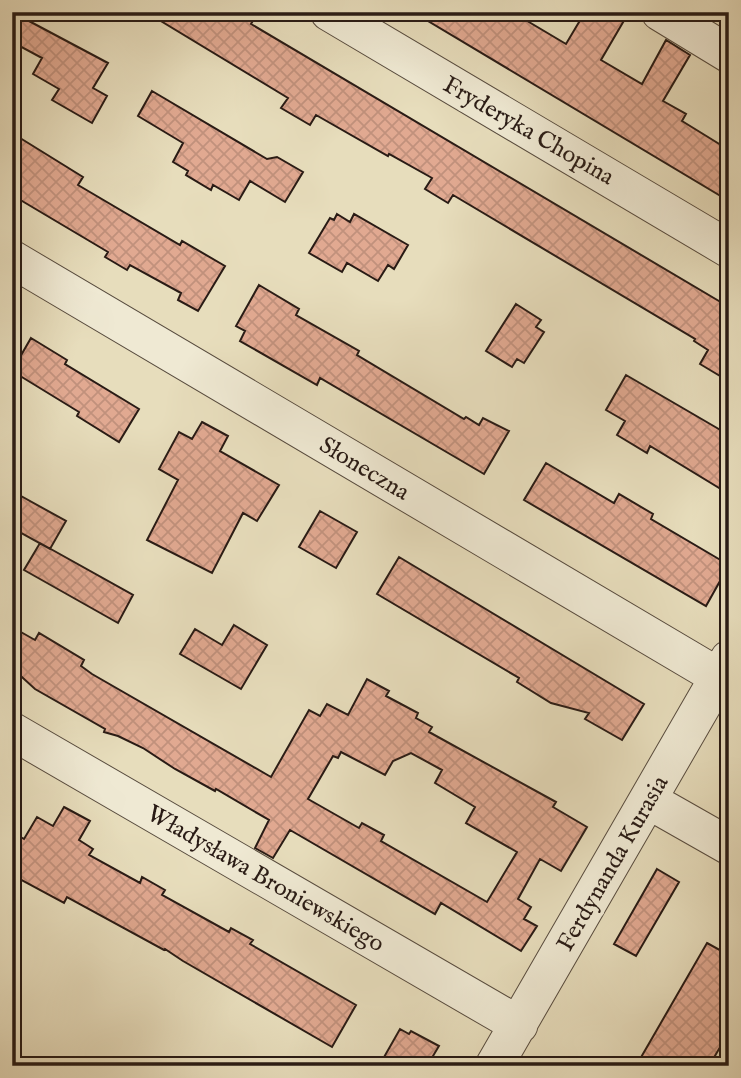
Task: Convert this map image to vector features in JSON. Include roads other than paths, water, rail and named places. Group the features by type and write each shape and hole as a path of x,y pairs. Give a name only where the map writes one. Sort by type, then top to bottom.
{"street":[{"name":"Fryderyka Chopina","path":"329,12 729,249"},
{"path":"660,12 729,54"},
{"name":"Słoneczna","path":"12,259 724,668"},
{"name":"Ferdynanda Kurasia","path":"494,1066 724,668"},
{"name":"Władysława Broniewskiego","path":"12,731 519,1025"},
{"path":"648,800 729,846"}]}
